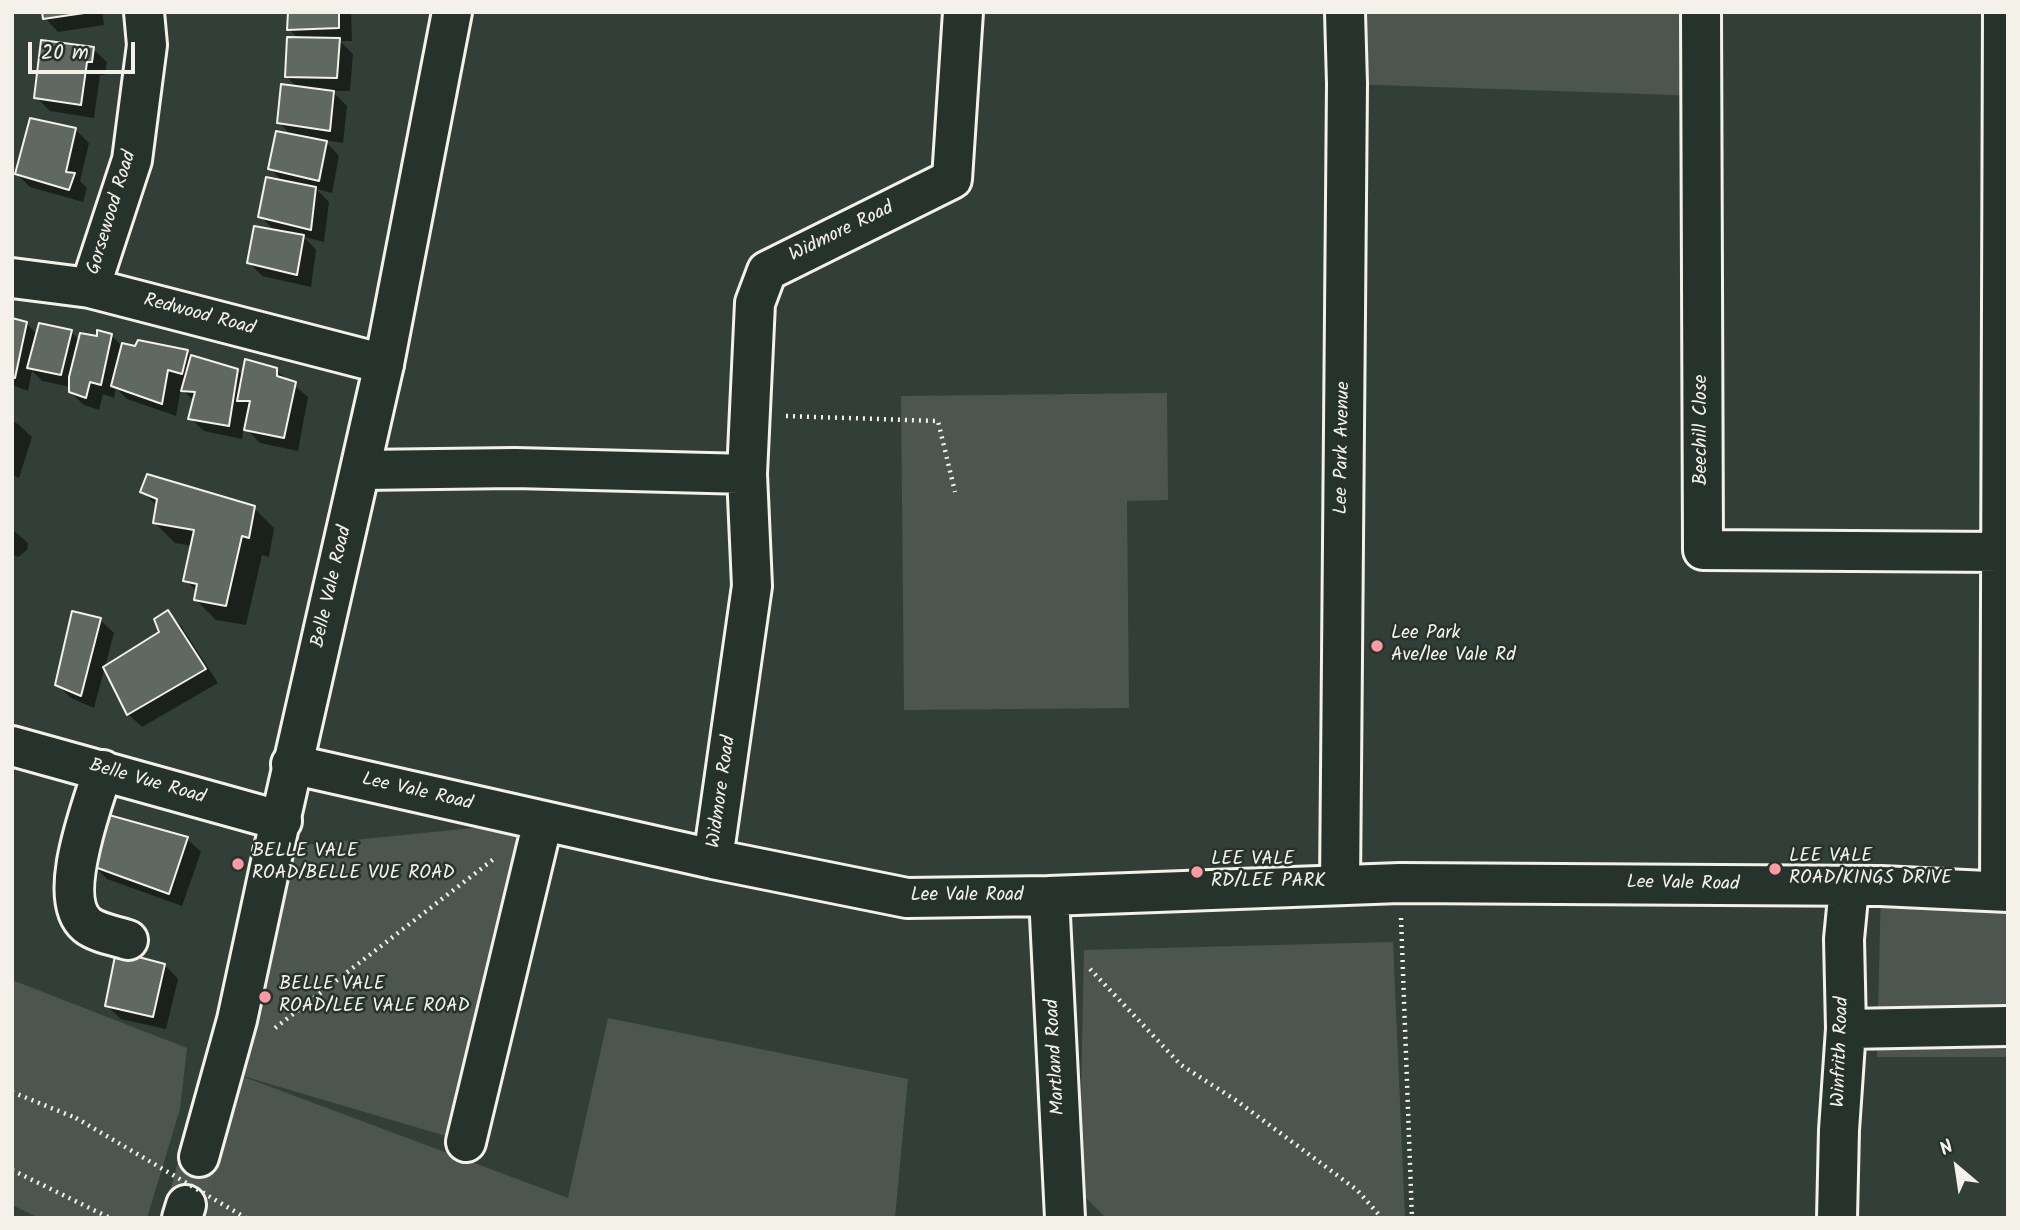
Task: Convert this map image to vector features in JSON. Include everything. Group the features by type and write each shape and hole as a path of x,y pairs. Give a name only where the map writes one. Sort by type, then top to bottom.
{"street":[{"name":"Gorsewood Road","path":"90,288 132,160 147,45 144,12"},
{"name":"Belle Vale Road","path":"199,1157 237,1020 282,821 291,765 361,470 452,12"},
{"name":"Widmore Road","path":"713,859 752,586 747,474 755,303 767,271 953,179 963,12"},
{"name":"Lee Park Avenue","path":"1340,885 1347,98 1345,12"},
{"name":"Beechill Close","path":"1701,12 1703,550 2002,552"},
{"path":"2003,12 2004,892"},
{"name":"Redwood Road","path":"12,278 90,288 384,364"},
{"path":"361,470 515,468 747,474"},
{"name":"Belle Vue Road","path":"12,746 282,821"},
{"name":"Lee Vale Road","path":"291,765 713,859 907,898 1049,896 1400,883 1849,887 2004,892"},
{"path":"103,770 76,866 73,893 78,914 88,926 128,940"},
{"path":"466,1142 542,821"},
{"name":"Winfrith Road","path":"1837,1218 1839,1130 1846,1029 1844,939 1849,887"},
{"name":"Martland Road","path":"1049,896 1065,1218"},
{"path":"1846,1029 2008,1026"}],"path":[{"path":"750,414 938,421 955,492"},
{"path":"266,1035 498,855"},
{"path":"1400,883 1412,1218"},
{"path":"1052,954 1081,959 1181,1065 1237,1101 1357,1190 1382,1218"},
{"path":"12,1092 76,1118 246,1218"},
{"path":"12,1170 110,1218"}],"shaded area":[{"path":"1345,12 1701,12 1703,96 1347,84"},
{"path":"1167,393 1168,500 1127,501 1129,708 904,710 901,396"},
{"path":"543,821 466,1142 236,1074 568,1198 608,1018 908,1079 895,1218 179,1218 222,1069 274,848"},
{"path":"1881,886 2008,892 2008,1057 1877,1057"},
{"path":"1393,942 1405,1218 1106,1218 1079,1191 1084,950"},
{"path":"12,980 187,1048 180,1109 147,1218 39,1218 12,1205"}],"building":[{"path":"42,12 91,12 43,19"},
{"path":"288,12 339,12 339,28 287,30"},
{"path":"287,37 340,38 337,78 285,77"},
{"path":"41,40 94,47 92,62 87,62 81,105 34,98"},
{"path":"281,84 334,91 330,131 277,123"},
{"path":"30,118 76,128 66,172 75,173 69,190 15,174"},
{"path":"276,131 327,141 319,181 268,169"},
{"path":"266,177 316,187 311,230 258,217"},
{"path":"254,226 304,235 297,275 247,263"},
{"path":"12,318 27,322 15,378 12,378"},
{"path":"39,323 72,330 61,375 27,368"},
{"path":"97,330 112,334 101,385 90,382 86,398 69,392 69,377 80,333 97,336"},
{"path":"138,340 188,350 182,374 168,370 162,404 111,386 122,343 135,346"},
{"path":"191,355 238,369 229,426 188,419 195,392 181,391"},
{"path":"245,359 277,368 277,376 296,382 284,438 244,430 250,401 237,401"},
{"path":"147,474 255,506 249,538 242,536 226,606 194,600 197,584 183,581 194,530 153,523 157,499 140,492"},
{"path":"168,610 206,669 127,715 103,667 159,632 154,619"},
{"path":"72,611 101,618 81,696 55,685"},
{"path":"109,815 188,837 169,894 92,866"},
{"path":"116,951 165,964 153,1017 105,1006"}],"tunnel":[{"path":"186,1205 199,1157"}],"place":[{"name":"Lee Park Ave/lee Vale Rd","path":"1377,646"},
{"name":"BELLE VALE ROAD/BELLE VUE ROAD","path":"238,864"},
{"name":"LEE VALE ROAD/KINGS DRIVE","path":"1775,869"},
{"name":"LEE VALE RD/LEE PARK","path":"1197,872"},
{"name":"BELLE VALE ROAD/LEE VALE ROAD","path":"265,997"}]}
